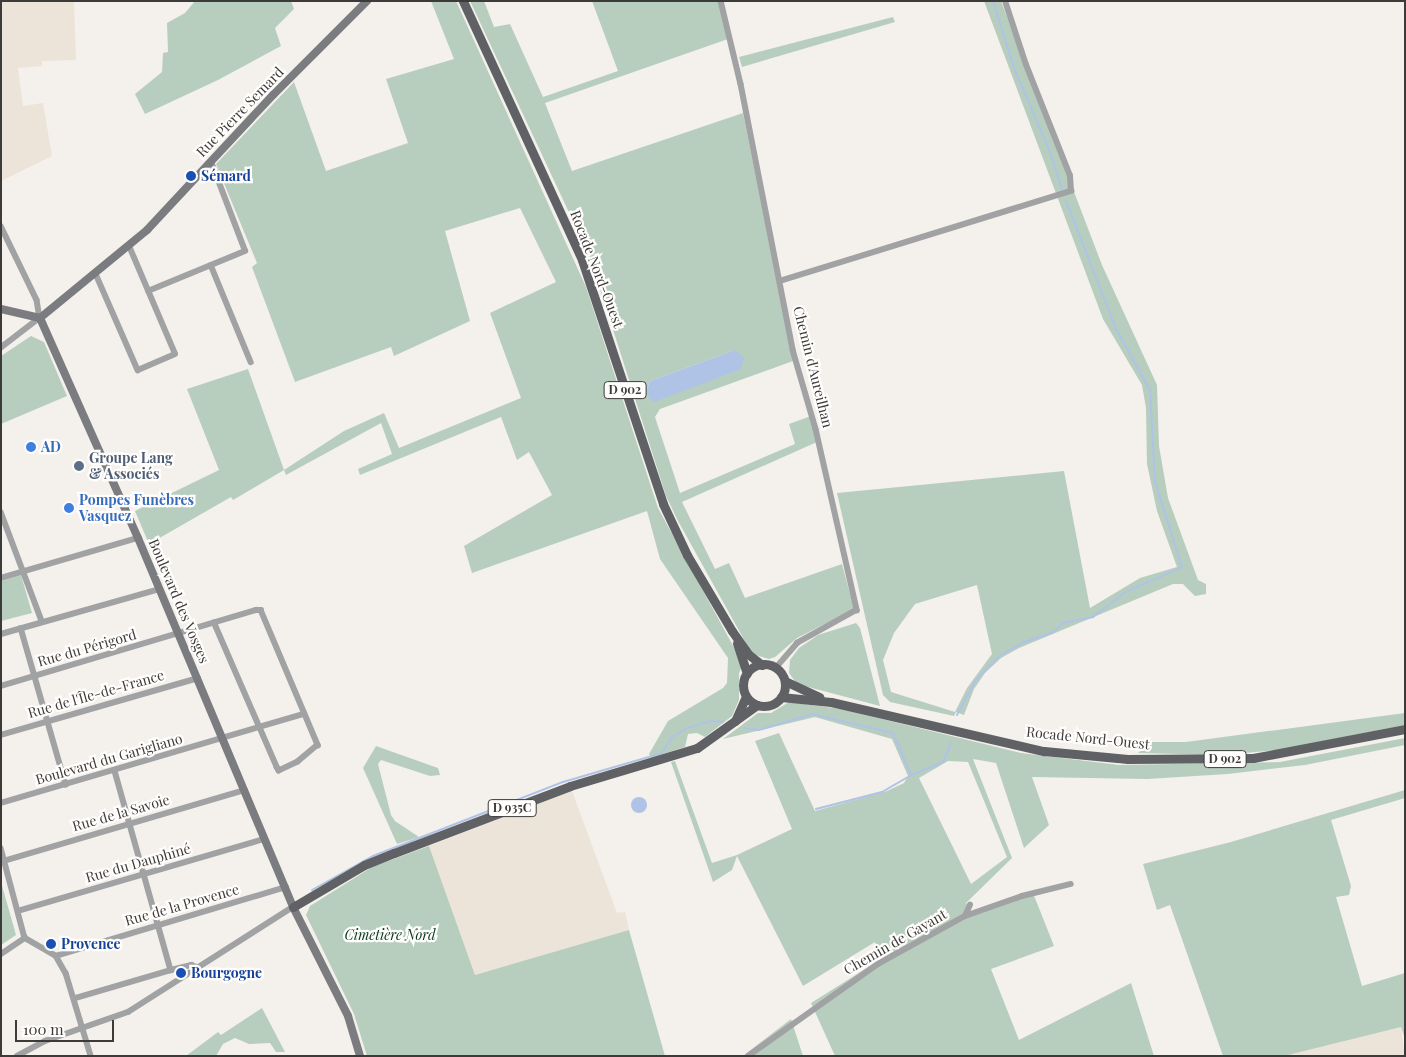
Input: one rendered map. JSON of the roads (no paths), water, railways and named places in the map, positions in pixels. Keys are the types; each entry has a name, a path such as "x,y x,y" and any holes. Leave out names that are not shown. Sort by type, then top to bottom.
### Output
{"main road":[{"name":"Rue Pierre Semard","path":"40,318 129,246 367,1"},
{"name":"Rocade Nord-Ouest","path":"463,1 582,260 663,504 687,555 732,631 748,654 762,665"},
{"path":"1,309 40,318"},
{"name":"Boulevard des Vosges","path":"40,318 160,589 293,907 348,1016 360,1056"},
{"name":"Rocade Nord-Ouest","path":"732,631 747,673"},
{"path":"762,665 776,668 784,681 781,697 771,705 757,705 746,696 743,684 747,673 762,665"},
{"name":"Rocade Nord-Ouest","path":"784,681 831,702"},
{"path":"734,722 746,696"},
{"name":"Rocade Nord-Ouest","path":"781,697 831,702 1044,751 1128,759 1253,758 1405,728"},
{"name":"D 935C","path":"293,907 364,865 570,786 697,748 757,705"}],"street":[{"name":"Chemin d'Aureilhan","path":"721,1 793,350 816,428 857,610 798,643 776,668"},
{"path":"780,281 1071,191 1070,176 1026,65 1005,1"},
{"path":"148,291 245,251 211,162"},
{"name":"Boulevard des Vosges","path":"1,226 37,300 40,318"},
{"path":"96,274 138,370 175,354 129,246"},
{"path":"211,265 251,362"},
{"path":"1,348 40,318"},
{"path":"1,512 4,528 24,571 42,622"},
{"path":"1,578 138,538"},
{"path":"1,634 160,589"},
{"name":"Rue du Périgord","path":"1,686 261,610 304,714"},
{"path":"214,623 279,771 298,762 304,754 318,747 304,714"},
{"path":"21,628 66,785"},
{"name":"Rue de l'Île-de-France","path":"1,735 198,678"},
{"name":"Boulevard du Garigliano","path":"1,803 304,714"},
{"path":"114,771 171,970"},
{"name":"Rue de la Savoie","path":"4,860 245,790"},
{"name":"Rue du Dauphiné","path":"18,911 265,839"},
{"path":"1,848 24,938 56,956 76,998 91,1056"},
{"name":"Chemin de Gayant","path":"748,1056 878,964 964,916 1022,896 1071,884"},
{"name":"Rue de la Provence","path":"56,956 286,887"},
{"path":"964,916 970,905"},
{"path":"17,1056 45,1041 128,1012 200,968 293,907"},
{"path":"1,954 24,938"},
{"path":"76,998 191,965 200,968"}],"water":[{"path":"735,350 744,358 741,369 654,402 649,398 647,389 650,381"},
{"path":"639,797 647,805 639,813 631,805"}],"waterway":[{"path":"993,1 1014,68 1050,152 1062,189"},
{"path":"957,715 976,680 999,656 1024,642 1052,633 1063,623 1093,617 1126,592 1182,567 1155,482 1150,390 1116,329 1066,201"},
{"path":"744,728 759,730 812,714 893,733 911,775 943,762 951,743"},
{"path":"312,890 373,856 563,782 662,753 672,737 687,728 711,721 723,722"},
{"path":"816,809 882,792 911,775"}],"place":[{"name":"Sémard","path":"191,176"},
{"name":"AD","path":"31,447"},
{"name":"Groupe Lang & Associés","path":"79,466"},
{"name":"Pompes Funèbres Vasquez","path":"69,508"},
{"name":"Provence","path":"51,944"},
{"name":"Bourgogne","path":"181,973"}],"park label":[{"name":"Cimetière Nord","path":"390,935"}]}
